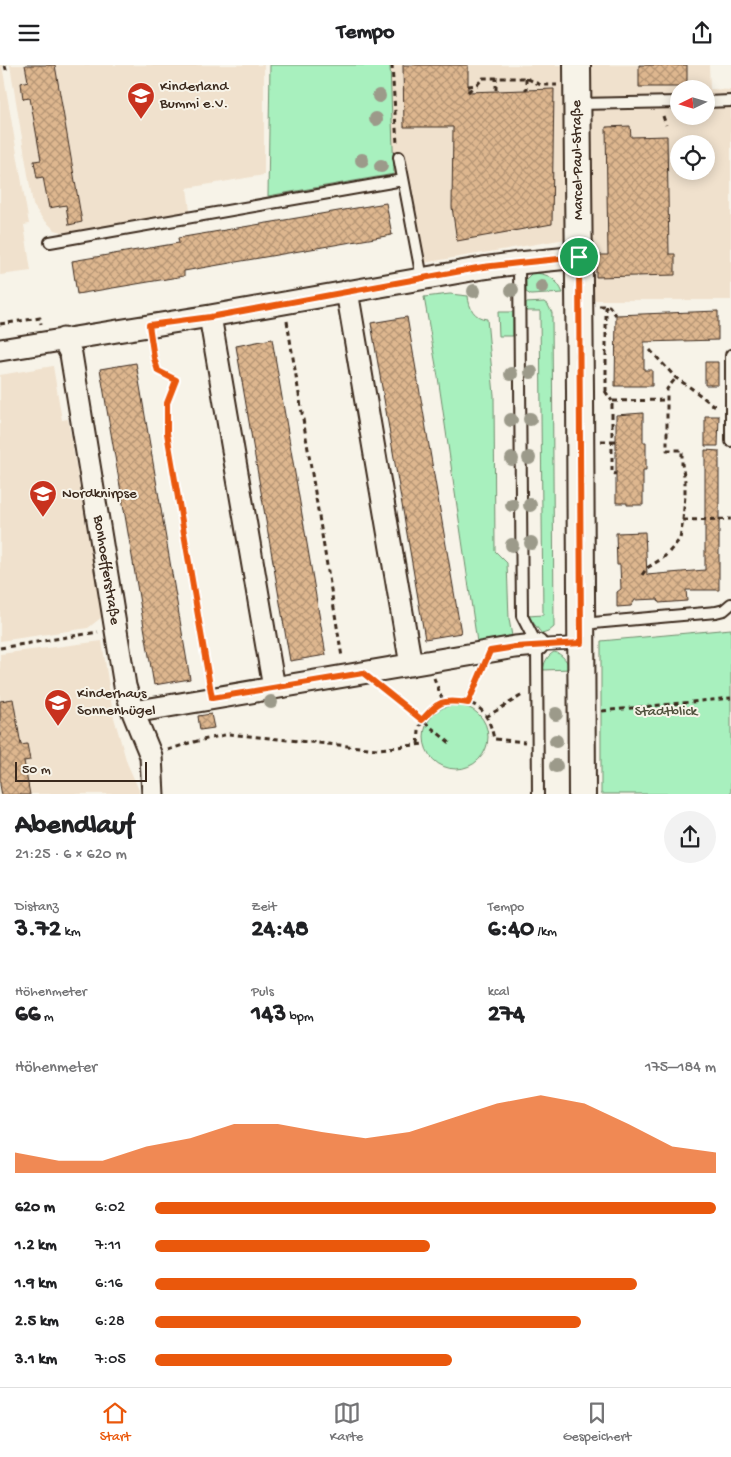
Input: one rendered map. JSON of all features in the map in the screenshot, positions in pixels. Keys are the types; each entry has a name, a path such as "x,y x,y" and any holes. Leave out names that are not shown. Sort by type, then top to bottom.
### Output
{"street":[{"name":"Marcel-Paul-Straße","path":"572,85 579,257 582,794"},
{"path":"0,350 149,325 210,317 422,278 519,263 579,257"},
{"path":"347,291 411,665"},
{"path":"210,317 274,688"},
{"name":"Bonhoefferstraße","path":"63,339 71,354 125,686 133,712 151,756 153,794"},
{"path":"133,712 490,651 537,645"}],"lane":[{"path":"572,85 670,101"},
{"path":"715,102 731,101"},
{"path":"399,157 422,278"},
{"path":"50,242 403,180"},
{"path":"519,263 522,617 537,645 538,794"},
{"path":"731,355 731,441"},
{"path":"537,645 581,633 716,612 724,610 731,604"}],"path":[{"path":"5,65 7,73"},
{"path":"392,65 396,139"},
{"path":"496,77 496,90"},
{"path":"468,86 477,85 483,78 496,77 526,78 541,85 572,85"},
{"path":"526,78 526,90"},
{"path":"468,91 474,85"},
{"path":"284,303 354,674 422,720 450,743"},
{"path":"606,306 606,391"},
{"path":"149,325 158,371 176,380 167,403 167,433 212,698"},
{"path":"650,350 676,379 691,387 713,405 730,405"},
{"path":"642,575 646,568 662,558 675,546 680,539 684,520 685,481 682,450 667,450 667,389 676,379"},
{"path":"616,474 612,473 614,441 612,401 666,400"},
{"path":"684,520 731,519"},
{"path":"0,648 115,629"},
{"path":"468,703 490,651"},
{"path":"486,717 537,685"},
{"path":"582,712 731,698"},
{"path":"418,744 422,720 434,706 443,701 468,703 480,709 492,728 494,739 537,744"},
{"path":"151,756 189,743 229,734 378,749 425,744"}],"shaded area":[{"path":"0,65 2,65 29,224 24,225 31,271 0,275"},
{"name":"Kinderland Bummi e.V.","path":"10,65 264,65 264,175 187,188 190,211 69,234 55,230 42,218 33,205"},
{"path":"390,65 709,65 710,80 670,80 670,125 715,125 715,89 731,90 731,300 573,300 572,238 417,264 399,172 394,174"},
{"name":"Nordknirpse","path":"53,366 62,420 68,419 102,617 88,628 0,641 0,375"},
{"name":"Kinderhaus Sonnenhügel","path":"102,641 113,714 127,763 139,794 0,794 0,654"}],"green space":[{"path":"270,65 390,65 394,174 268,196"},
{"path":"532,273 543,274 551,278 558,284 563,293 531,295 526,292 526,279"},
{"path":"450,294 468,296 473,312 479,317 487,319 494,395 495,551 507,563 509,619 512,636 477,642 438,377 424,297"},
{"path":"544,302 552,313 554,627 542,634 528,616 543,615 540,311 526,311 526,303"},
{"path":"498,312 513,312 513,336 499,336"},
{"name":"Stadtblick","path":"731,629 731,794 601,794 601,641"},
{"path":"554,652 562,656 571,669 543,670 546,660"},
{"path":"456,705 474,711 482,719 488,737 482,755 474,763 456,769 438,763 430,755 424,737 430,719 438,711"}],"building":[{"path":"25,65 55,65 82,222 69,225 66,205 49,208 43,177 37,178 34,161 41,160 30,98 23,99 21,83 28,81"},
{"path":"403,65 468,65 468,92 554,89 552,224 457,241 452,207 453,127 404,127"},
{"path":"639,65 687,65 687,80 670,80 670,87 639,87"},
{"path":"630,126 631,137 667,136 669,254 675,254 675,275 596,277 596,255 608,255 606,127"},
{"path":"386,203 392,235 184,271 184,276 77,294 72,261 179,243 178,238"},
{"path":"718,311 718,340 644,342 644,370 652,370 652,386 615,386 616,315"},
{"path":"407,317 461,633 425,639 371,323"},
{"path":"272,339 326,655 290,661 236,346"},
{"path":"705,362 718,362 718,385 705,385"},
{"path":"136,363 190,679 154,685 100,369"},
{"path":"643,413 643,442 646,442 646,470 643,470 643,505 616,503 616,415"},
{"path":"705,416 719,416 718,446 705,446"},
{"path":"705,450 719,451 719,590 686,590 687,601 659,603 658,599 635,600 631,606 617,607 617,592 621,589 620,565 617,565 616,533 645,532 647,575 705,570"},
{"path":"13,699 21,745 27,744 30,760 24,761 30,794 2,794 0,785 0,701"},
{"path":"211,714 214,728 200,730 198,716"}],"place":[{"name":"Kinderland Bummi e.V.","path":"141,120"},
{"name":"Nordknirpse","path":"43,518"},
{"name":"Kinderhaus Sonnenhügel","path":"58,727"}],"route":[{"path":"579,257 581,643 515,647 490,651 468,703 443,701 434,706 422,720 363,673 212,698 167,433 167,403 176,380 158,371 149,325 210,317 483,267 579,257"}]}
